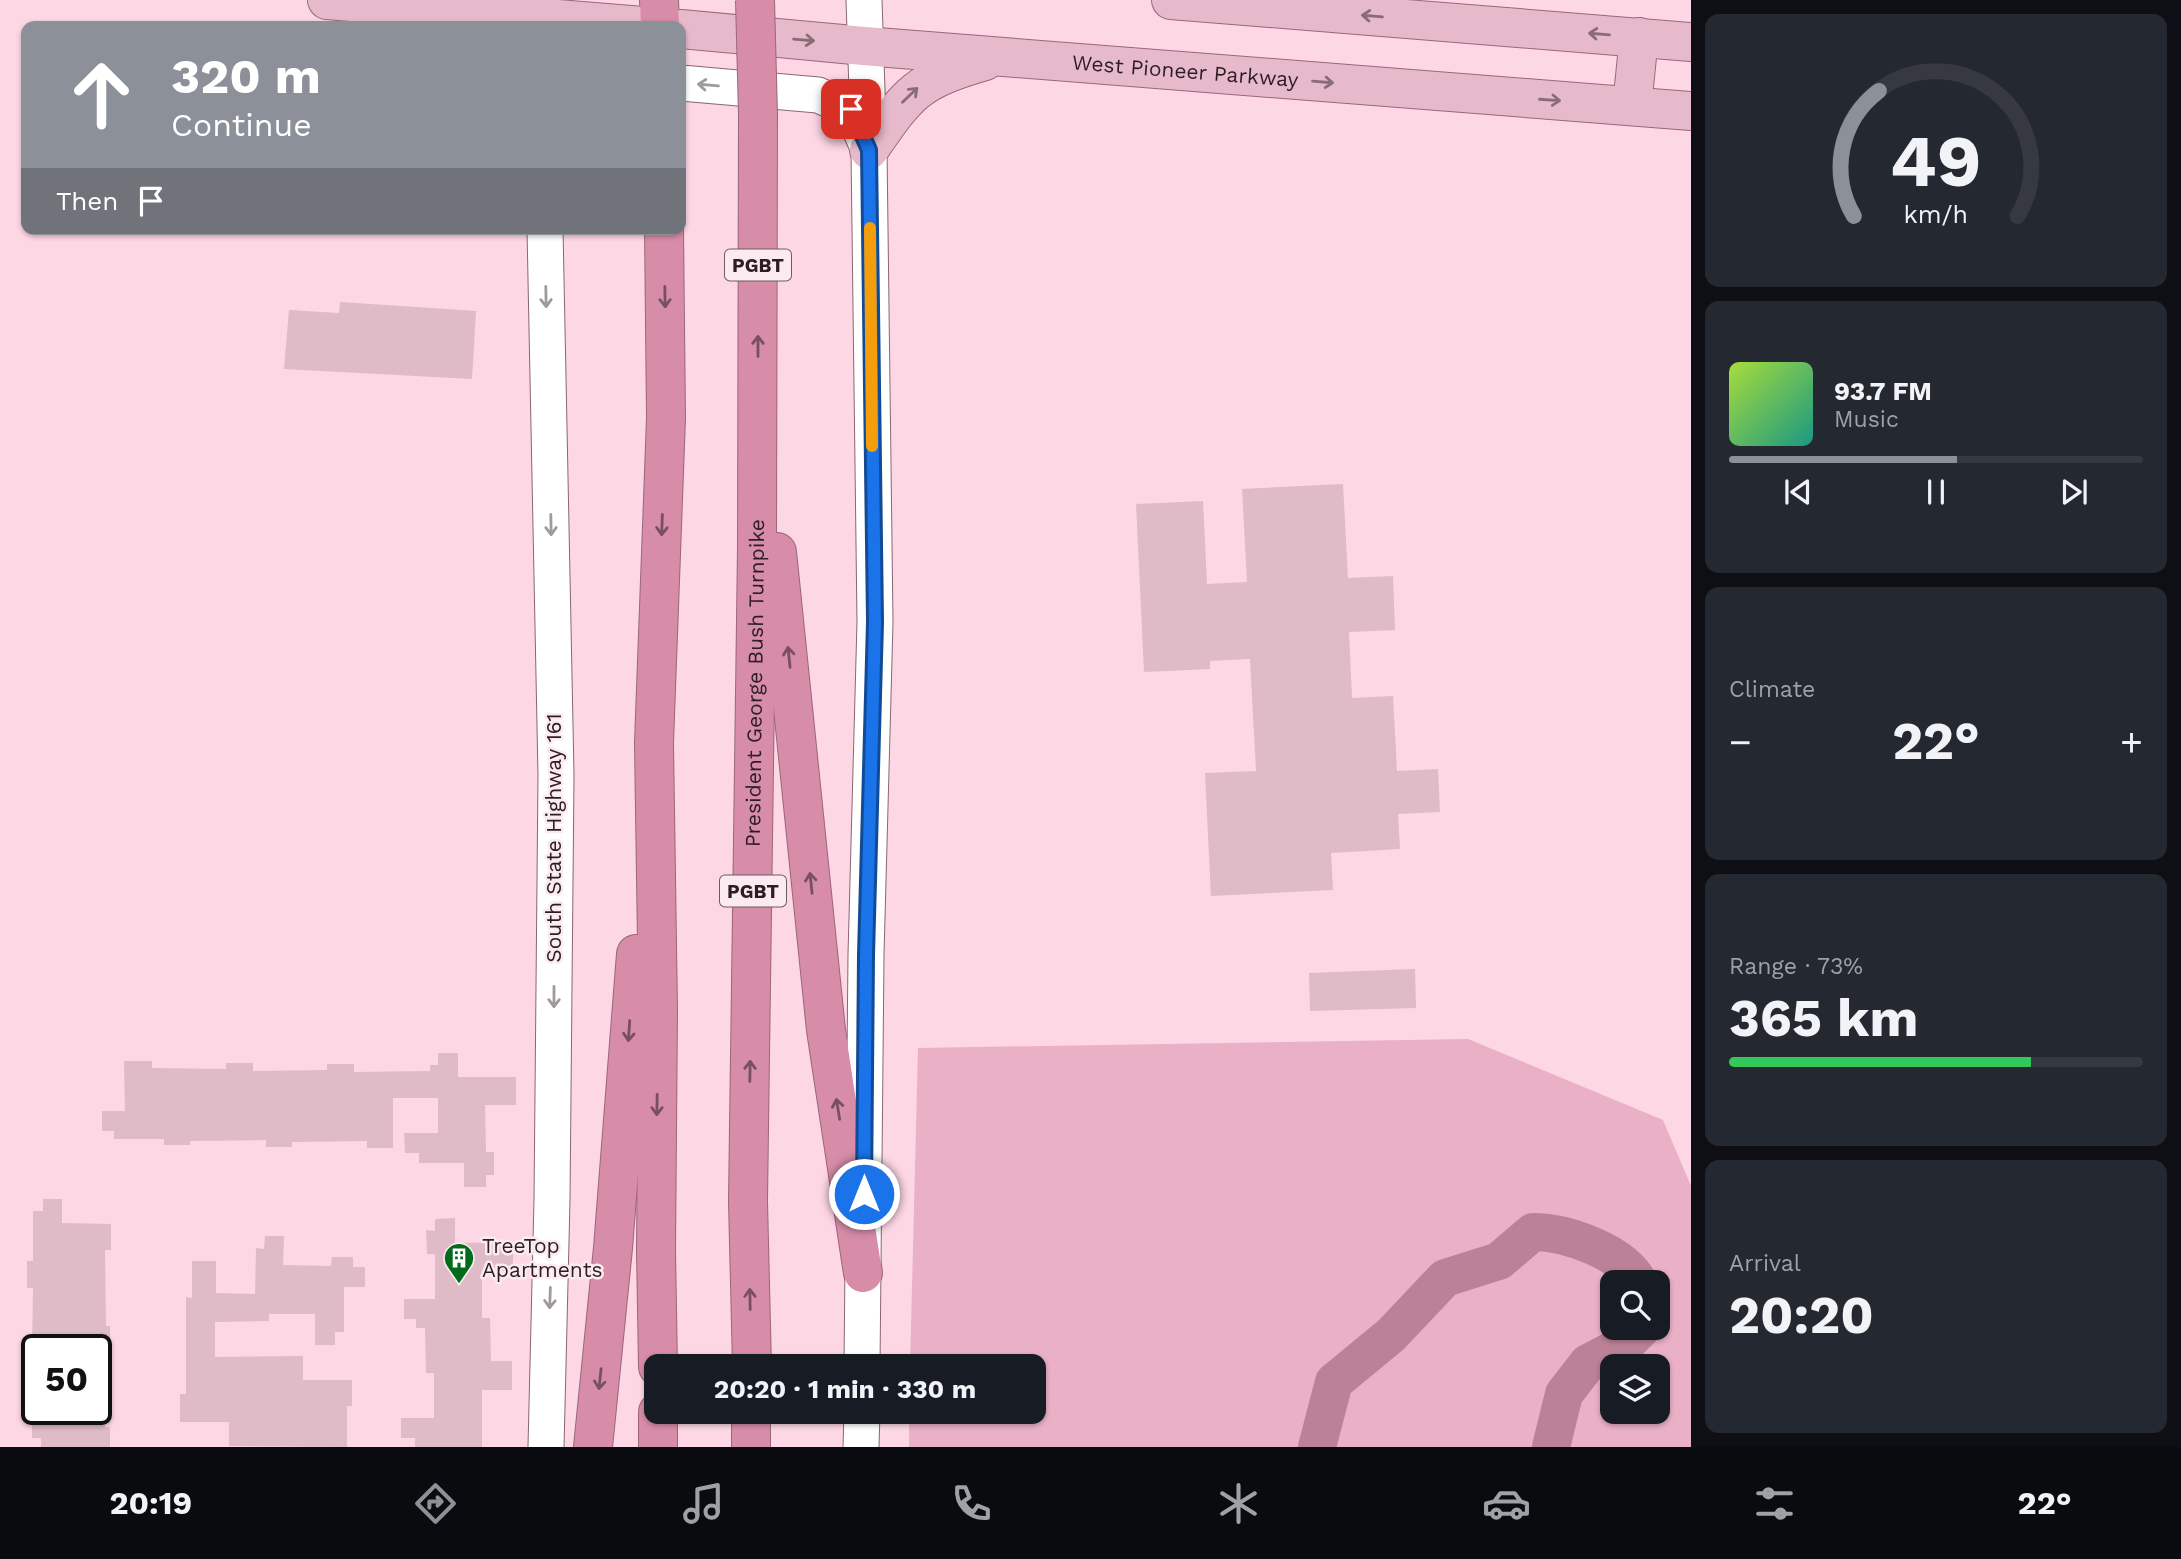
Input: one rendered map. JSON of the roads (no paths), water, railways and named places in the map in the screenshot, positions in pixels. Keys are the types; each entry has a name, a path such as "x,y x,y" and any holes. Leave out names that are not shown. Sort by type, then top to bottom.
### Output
{"highway":[{"path":"660,0 660,21"},
{"name":"President George Bush Turnpike","path":"752,1354 748,1201 758,415 758,115 755,0"},
{"path":"593,1447 613,1248 654,743 666,418 664,235"},
{"path":"758,415 781,582 826,1030 863,1273"},
{"path":"654,743 658,1010 658,1354"},
{"path":"751,1424 751,1447"}],"main road":[{"path":"862,1354 866,955 875,622 869,150 864,0"},
{"path":"1171,0 1691,42"},
{"path":"337,1 596,21"},
{"path":"337,1 409,21"},
{"name":"West Pioneer Parkway","path":"686,29 1691,111"},
{"path":"1632,106 1639,37"},
{"path":"869,150 899,105 919,86 946,72 1002,56"},
{"path":"686,83 818,95 851,109 869,150"},
{"name":"South State Highway 161","path":"545,235 556,775 552,1200 546,1447"},
{"path":"861,1447 862,1424"}],"waterway":[{"path":"1317,1447 1334,1382 1391,1335 1445,1278 1499,1261 1533,1232 1561,1236 1593,1246 1608,1253 1629,1270"},
{"path":"1551,1447 1564,1394 1588,1363 1630,1340"}],"place":[{"name":"TreeTop Apartments","path":"459,1285"}]}
